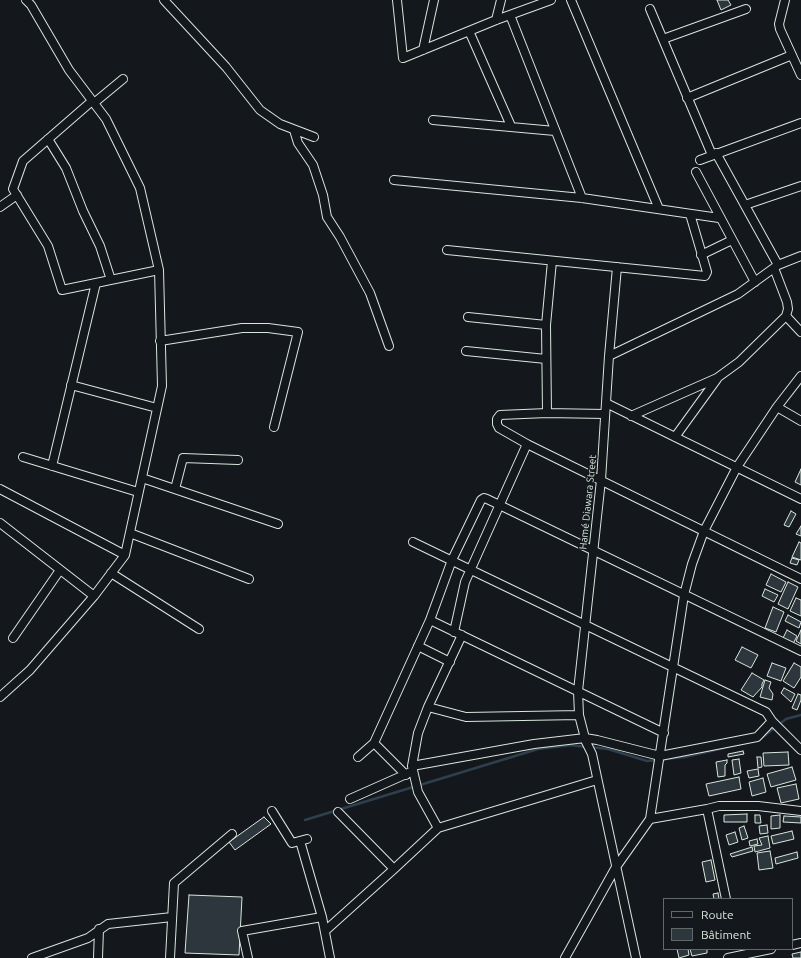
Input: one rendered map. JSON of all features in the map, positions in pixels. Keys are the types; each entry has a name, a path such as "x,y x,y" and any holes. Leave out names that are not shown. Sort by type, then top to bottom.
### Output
{"street":[{"path":"2,693 30,670 94,596 125,555 162,386 159,270 140,188 106,119 69,70 31,4 26,0"},
{"path":"164,0 226,67 260,110 280,124 314,137"},
{"path":"397,0 403,58 496,20 551,0"},
{"path":"423,50 434,0"},
{"path":"496,20 501,0"},
{"path":"571,0 659,209"},
{"path":"785,0 779,24 801,75"},
{"path":"631,416 717,378 739,362 786,316 788,309 776,266 745,205 714,154 687,98 650,9"},
{"path":"662,39 746,9"},
{"path":"510,15 582,198"},
{"path":"469,31 511,126"},
{"path":"687,98 792,55"},
{"path":"123,79 48,139 24,161 13,189 48,246 62,290 159,270"},
{"path":"433,120 555,131"},
{"path":"700,160 801,123"},
{"path":"294,130 298,143 313,165 323,195 327,217 340,237 370,293 389,346"},
{"path":"48,139 66,168 83,211 100,246 111,280"},
{"path":"696,172 719,218 755,282"},
{"path":"394,180 582,198 719,218"},
{"path":"745,205 801,186"},
{"path":"0,207 17,195"},
{"path":"447,250 705,276 708,272 690,214"},
{"path":"702,255 732,240"},
{"path":"609,356 738,294 776,266 801,256"},
{"path":"547,413 546,325 552,260"},
{"name":"Hamé Diawara Street","path":"616,267 601,480 578,691 579,715 586,740 592,754 636,958"},
{"path":"52,466 96,283"},
{"path":"786,316 801,332"},
{"path":"468,317 546,325"},
{"path":"160,341 242,328 268,328 298,332 274,427"},
{"path":"466,351 546,359"},
{"path":"565,958 616,867 650,819 684,595 692,564 704,531 737,467 777,407 801,376"},
{"path":"675,437 717,378"},
{"path":"71,385 157,408"},
{"path":"606,403 801,499"},
{"path":"777,407 801,420"},
{"path":"605,414 547,413 500,415 497,419 497,424 499,428 527,444 801,579"},
{"path":"411,770 418,733 428,707 450,662 458,633 465,582 527,444"},
{"path":"23,457 138,492"},
{"path":"175,489 183,458 238,460"},
{"path":"142,478 278,524"},
{"path":"0,489 125,555"},
{"path":"358,757 374,743 430,620 452,560 481,500 487,499 801,651"},
{"path":"0,523 94,596"},
{"path":"130,533 249,579"},
{"path":"413,542 766,712 801,750"},
{"path":"13,638 60,570"},
{"path":"111,573 199,629"},
{"path":"430,620 664,733"},
{"path":"418,646 450,662"},
{"path":"428,707 466,717 579,715"},
{"path":"350,799 411,770 534,744 597,740 660,760 757,737 776,724"},
{"path":"374,743 411,770 418,792 438,828"},
{"path":"324,931 438,828 597,780"},
{"path":"650,819 707,810 719,806 758,806 801,811"},
{"path":"707,810 726,898"},
{"path":"272,811 292,843 304,840 330,958"},
{"path":"338,812 394,869"},
{"path":"170,958 174,883 232,834"},
{"path":"32,958 88,938 108,924 172,917"},
{"path":"248,958 242,931 322,917"},
{"path":"98,958 99,929"},
{"path":"728,958 738,954 764,950"}],"building":[{"path":"717,0 728,0 731,5 721,10"},
{"path":"801,469 801,485 795,482"},
{"path":"791,511 796,514 789,527 784,525"},
{"path":"801,526 801,536 796,534"},
{"path":"799,542 801,543 801,560 792,557"},
{"path":"792,558 799,560 797,565 790,563"},
{"path":"771,574 786,582 781,592 766,585"},
{"path":"788,582 798,587 788,609 778,604"},
{"path":"765,589 778,595 774,602 762,596"},
{"path":"796,598 801,600 801,616 790,611"},
{"path":"773,607 784,612 776,632 765,628"},
{"path":"788,615 801,622 799,628 785,621"},
{"path":"787,630 797,636 793,644 783,638"},
{"path":"801,630 801,644 796,641"},
{"path":"742,647 758,655 751,668 735,660"},
{"path":"772,663 786,668 781,681 767,676"},
{"path":"794,663 801,667 801,677 794,688 783,681"},
{"path":"752,673 764,680 762,687 753,697 741,690"},
{"path":"765,680 771,682 769,688 773,694 772,700 760,697"},
{"path":"784,688 795,694 791,702 781,693"},
{"path":"798,694 801,695 801,700 797,710 792,708"},
{"path":"743,751 744,754 728,757 728,754"},
{"path":"788,752 789,765 764,766 763,753"},
{"path":"757,757 761,757 762,767 758,768"},
{"path":"739,759 741,773 734,775 732,760"},
{"path":"727,760 725,765 725,776 718,777 716,762"},
{"path":"792,767 796,780 771,787 767,774"},
{"path":"758,769 759,776 749,778 747,771"},
{"path":"739,777 741,789 709,796 706,784"},
{"path":"763,778 766,792 752,796 749,782"},
{"path":"796,784 799,799 781,803 777,788"},
{"path":"747,814 747,822 724,822 724,815"},
{"path":"755,815 760,815 761,823 755,823"},
{"path":"780,815 780,828 771,829 771,816"},
{"path":"784,816 801,817 801,823 783,822"},
{"path":"264,817 271,824 235,850 229,842"},
{"path":"767,825 768,833 760,834 759,826"},
{"path":"744,826 748,838 742,840 739,828"},
{"path":"792,831 794,839 773,844 771,836"},
{"path":"735,832 738,842 729,845 726,835"},
{"path":"768,836 770,848 755,852 754,846 762,845 759,838"},
{"path":"757,839 758,844 750,846 749,841"},
{"path":"752,847 753,851 732,857 730,854"},
{"path":"770,851 773,868 759,870 757,853"},
{"path":"797,852 798,858 776,864 775,858"},
{"path":"711,860 715,880 706,882 702,862"},
{"path":"718,893 719,898 714,898 713,894"},
{"path":"189,895 242,897 239,955 185,953"},
{"path":"677,950 688,950 689,955 679,958"},
{"path":"690,950 707,950 707,953 692,956"},
{"path":"801,952 801,958 793,958 792,954"}],"waterway":[{"path":"759,740 786,719 801,715"},
{"path":"591,747 608,749 647,761 685,757 750,742"},
{"path":"305,820 538,749 571,745 586,747"}]}
